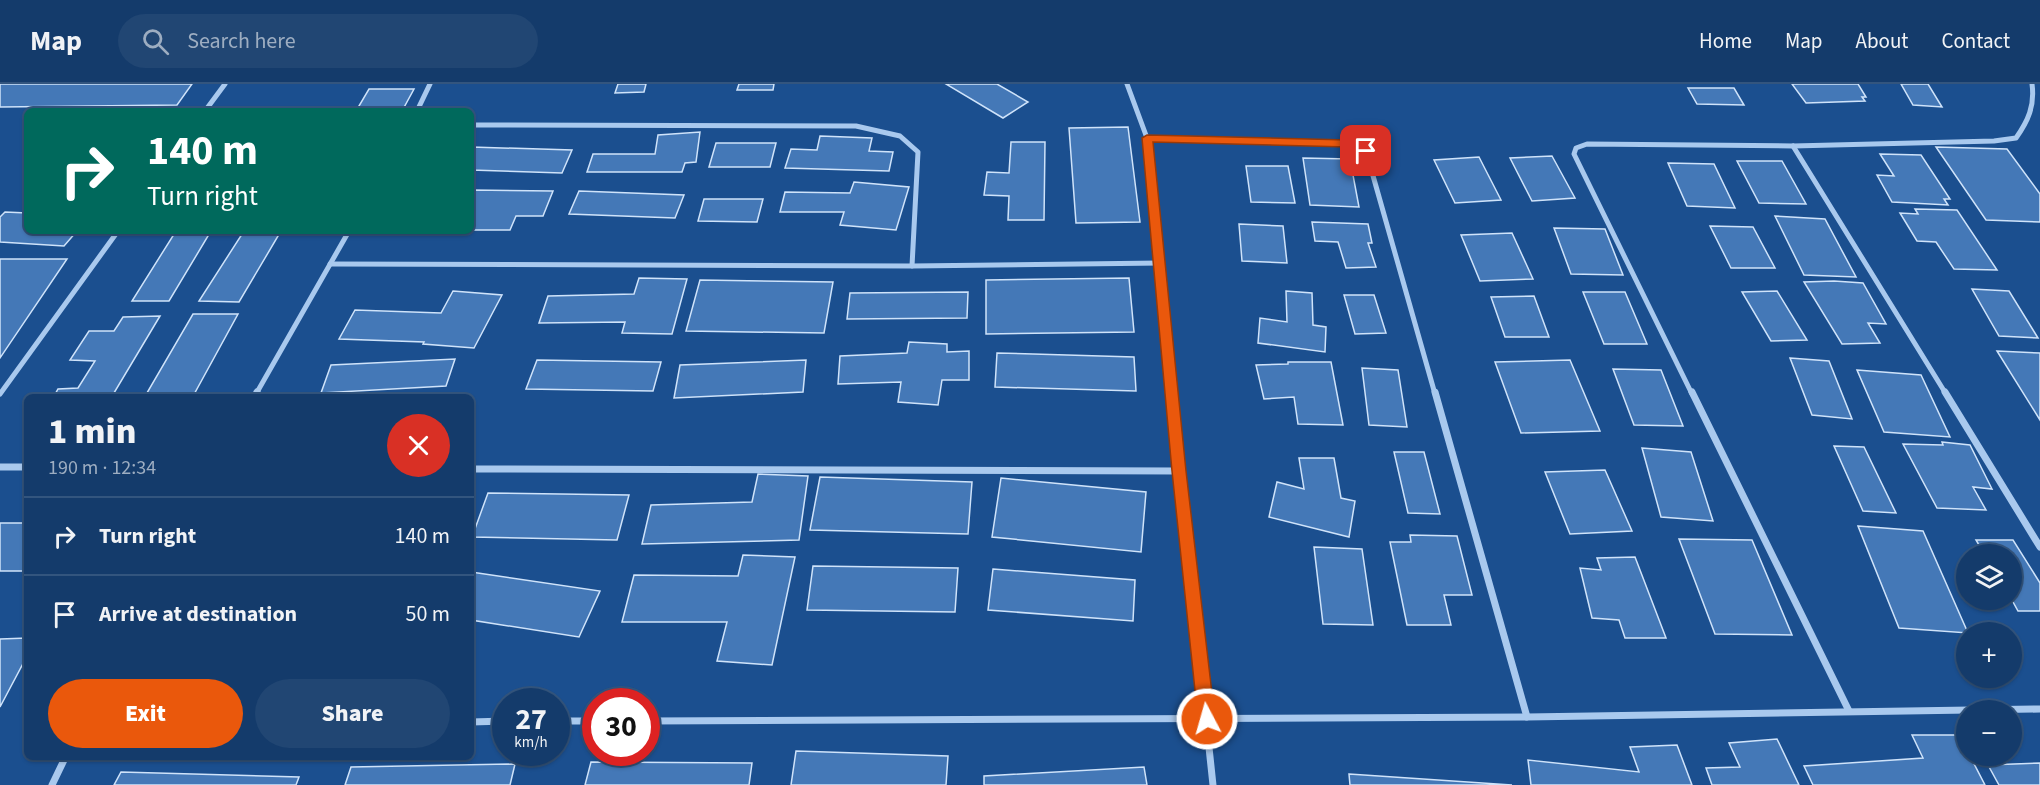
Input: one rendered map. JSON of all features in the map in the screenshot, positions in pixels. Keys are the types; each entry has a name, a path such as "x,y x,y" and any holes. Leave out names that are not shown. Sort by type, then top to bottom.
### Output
{"street":[{"path":"208,108 225,84"},
{"path":"418,108 430,84"},
{"path":"1127,84 1147,138 1161,263 1179,471 1213,785"},
{"path":"1849,711 1574,154 1576,148 1587,144 1793,146 1994,141 2016,138 2028,121 2035,101 2032,84"},
{"path":"474,125 856,126 900,136 918,152 912,266"},
{"path":"1147,138 1348,144 1359,145 1366,151 1527,717"},
{"path":"1793,146 2040,547"},
{"path":"0,394 116,234"},
{"path":"256,394 347,234"},
{"path":"330,264 912,266 1161,263"},
{"path":"0,467 24,467"},
{"path":"474,469 1179,471"},
{"path":"660,721 1527,717 2040,709"},
{"path":"474,722 492,721"},
{"path":"52,785 64,760"}],"building":[{"path":"0,84 192,84 177,105 0,107"},
{"path":"618,84 646,84 644,92 615,93"},
{"path":"739,84 774,84 773,90 737,90"},
{"path":"946,84 997,84 1028,102 1003,118"},
{"path":"1792,84 1858,84 1866,97 1862,97 1865,101 1806,103"},
{"path":"1901,84 1928,84 1942,107 1913,105"},
{"path":"1688,88 1734,88 1744,105 1697,104"},
{"path":"369,89 414,89 404,108 358,108"},
{"path":"1128,127 1140,222 1076,223 1069,128"},
{"path":"700,132 696,162 685,163 682,172 587,172 593,154 655,154 658,135"},
{"path":"820,136 872,138 869,151 893,152 889,171 785,168 791,149 817,150"},
{"path":"1011,142 1045,142 1044,220 1008,220 1009,196 984,195 987,172 1009,173"},
{"path":"716,143 776,143 770,167 709,167"},
{"path":"474,147 572,150 562,173 474,170"},
{"path":"1936,147 2007,149 2040,194 2040,222 1986,220"},
{"path":"1880,154 1921,155 1950,199 1944,199 1948,205 1892,202 1877,175 1894,176"},
{"path":"1552,156 1575,198 1532,201 1510,158"},
{"path":"1479,157 1501,200 1455,203 1434,160"},
{"path":"1303,158 1350,159 1359,207 1310,205"},
{"path":"1737,161 1782,161 1806,204 1759,203"},
{"path":"1668,163 1714,164 1735,208 1687,206"},
{"path":"1246,166 1288,166 1295,203 1251,202"},
{"path":"854,182 909,187 896,230 840,225 844,212 780,212 785,192 850,193"},
{"path":"474,190 553,191 543,216 516,216 510,230 474,230"},
{"path":"579,191 684,195 675,218 569,214"},
{"path":"704,199 763,199 757,222 698,221"},
{"path":"1915,209 1957,210 1997,270 1954,269 1936,242 1917,241 1900,213 1918,214"},
{"path":"5,212 24,213 24,234 74,234 64,246 0,242 0,217"},
{"path":"1775,216 1825,219 1856,277 1804,275"},
{"path":"1312,222 1368,224 1372,243 1368,243 1376,267 1346,268 1338,242 1315,241"},
{"path":"1239,224 1283,226 1287,263 1242,261"},
{"path":"1710,226 1753,227 1775,268 1731,268"},
{"path":"1554,228 1605,229 1623,275 1571,274"},
{"path":"1512,233 1533,279 1480,281 1461,235"},
{"path":"174,234 209,234 169,301 132,301"},
{"path":"242,234 279,234 239,302 199,301"},
{"path":"0,259 67,259 0,358"},
{"path":"639,278 687,279 672,334 622,333 625,322 539,323 548,296 634,294"},
{"path":"1129,278 1134,332 986,334 986,280"},
{"path":"700,280 833,282 824,333 686,331"},
{"path":"1804,282 1863,283 1886,324 1868,323 1880,343 1842,344"},
{"path":"1972,289 2009,291 2038,338 1999,336"},
{"path":"453,291 502,295 474,348 423,344 424,342 339,339 355,310 441,313"},
{"path":"1286,291 1312,293 1313,325 1326,327 1325,352 1258,343 1260,318 1287,322"},
{"path":"1777,291 1807,340 1771,341 1742,292"},
{"path":"968,292 967,318 847,319 850,293"},
{"path":"1583,292 1625,292 1647,344 1604,344"},
{"path":"1344,295 1374,295 1386,333 1355,334"},
{"path":"1534,296 1549,337 1505,337 1491,297"},
{"path":"193,314 238,314 194,394 146,394"},
{"path":"160,316 113,394 55,394 58,389 78,388 95,361 70,360 89,331 114,331 123,317"},
{"path":"909,342 947,344 947,352 969,351 969,380 942,380 938,405 898,402 901,382 838,384 840,356 907,353"},
{"path":"1997,351 2040,353 2040,420"},
{"path":"997,353 1134,357 1136,391 995,387"},
{"path":"1790,358 1829,361 1852,419 1812,415"},
{"path":"455,359 446,386 321,393 331,365"},
{"path":"537,360 661,362 653,391 526,389"},
{"path":"806,360 803,392 674,398 680,365"},
{"path":"1570,360 1600,431 1521,433 1495,362"},
{"path":"1288,362 1331,362 1343,425 1298,424 1294,397 1264,399 1256,365 1288,364"},
{"path":"1362,368 1398,370 1407,427 1369,425"},
{"path":"1613,369 1661,370 1683,426 1634,425"},
{"path":"1857,370 1921,375 1950,437 1884,432"},
{"path":"1942,442 1970,445 1992,489 1973,487 1986,510 1937,508 1903,444 1943,445"},
{"path":"1834,446 1864,447 1896,513 1863,511"},
{"path":"1642,448 1691,452 1713,521 1661,517"},
{"path":"1394,452 1424,452 1440,514 1408,513"},
{"path":"1299,458 1334,458 1341,498 1355,501 1349,537 1269,517 1277,482 1304,489"},
{"path":"1605,470 1632,531 1570,534 1545,472"},
{"path":"758,474 808,476 799,540 642,544 651,505 752,502"},
{"path":"820,477 972,482 968,534 810,530"},
{"path":"1001,478 1146,492 1141,552 992,537"},
{"path":"488,493 629,495 617,540 474,537"},
{"path":"0,523 24,523 24,571 0,571"},
{"path":"1858,526 1923,531 1963,622 1956,622 1956,632 1899,628"},
{"path":"1410,535 1457,536 1472,595 1444,595 1451,625 1407,625 1390,542 1411,542"},
{"path":"1679,539 1752,540 1792,635 1715,634"},
{"path":"1976,540 2013,540 2016,544 1978,544"},
{"path":"1314,547 1362,549 1373,625 1323,624"},
{"path":"2022,554 2040,583 2040,611 2018,611 2022,610"},
{"path":"743,555 795,557 772,665 717,661 727,622 622,622 634,575 738,576"},
{"path":"1635,557 1666,638 1625,638 1619,620 1592,618 1580,568 1601,570 1597,558"},
{"path":"813,566 958,568 955,612 807,610"},
{"path":"993,569 1135,580 1133,621 988,610"},
{"path":"474,572 600,591 579,637 474,620"},
{"path":"24,638 24,662 0,707 0,639"},
{"path":"1912,735 1956,735 1956,766 1975,766 1985,785 1813,785 1804,766 1923,758"},
{"path":"1777,739 1799,785 1712,785 1706,768 1740,767 1729,743"},
{"path":"1677,745 1692,785 1531,785 1528,760 1639,772 1630,747"},
{"path":"796,751 948,756 946,785 791,785"},
{"path":"660,762 752,763 749,785 585,785 590,766 660,766"},
{"path":"2040,763 2040,785 1999,785 1989,766 2022,766 2022,764"},
{"path":"515,766 510,785 345,785 351,767"},
{"path":"1144,767 1147,785 984,785 984,776"},
{"path":"121,772 299,777 296,785 114,785"},
{"path":"1349,774 1512,785 1350,785"}],"route":[{"path":"1207,719 1179,471 1161,263 1147,138 1348,144 1359,145 1366,151"}]}
